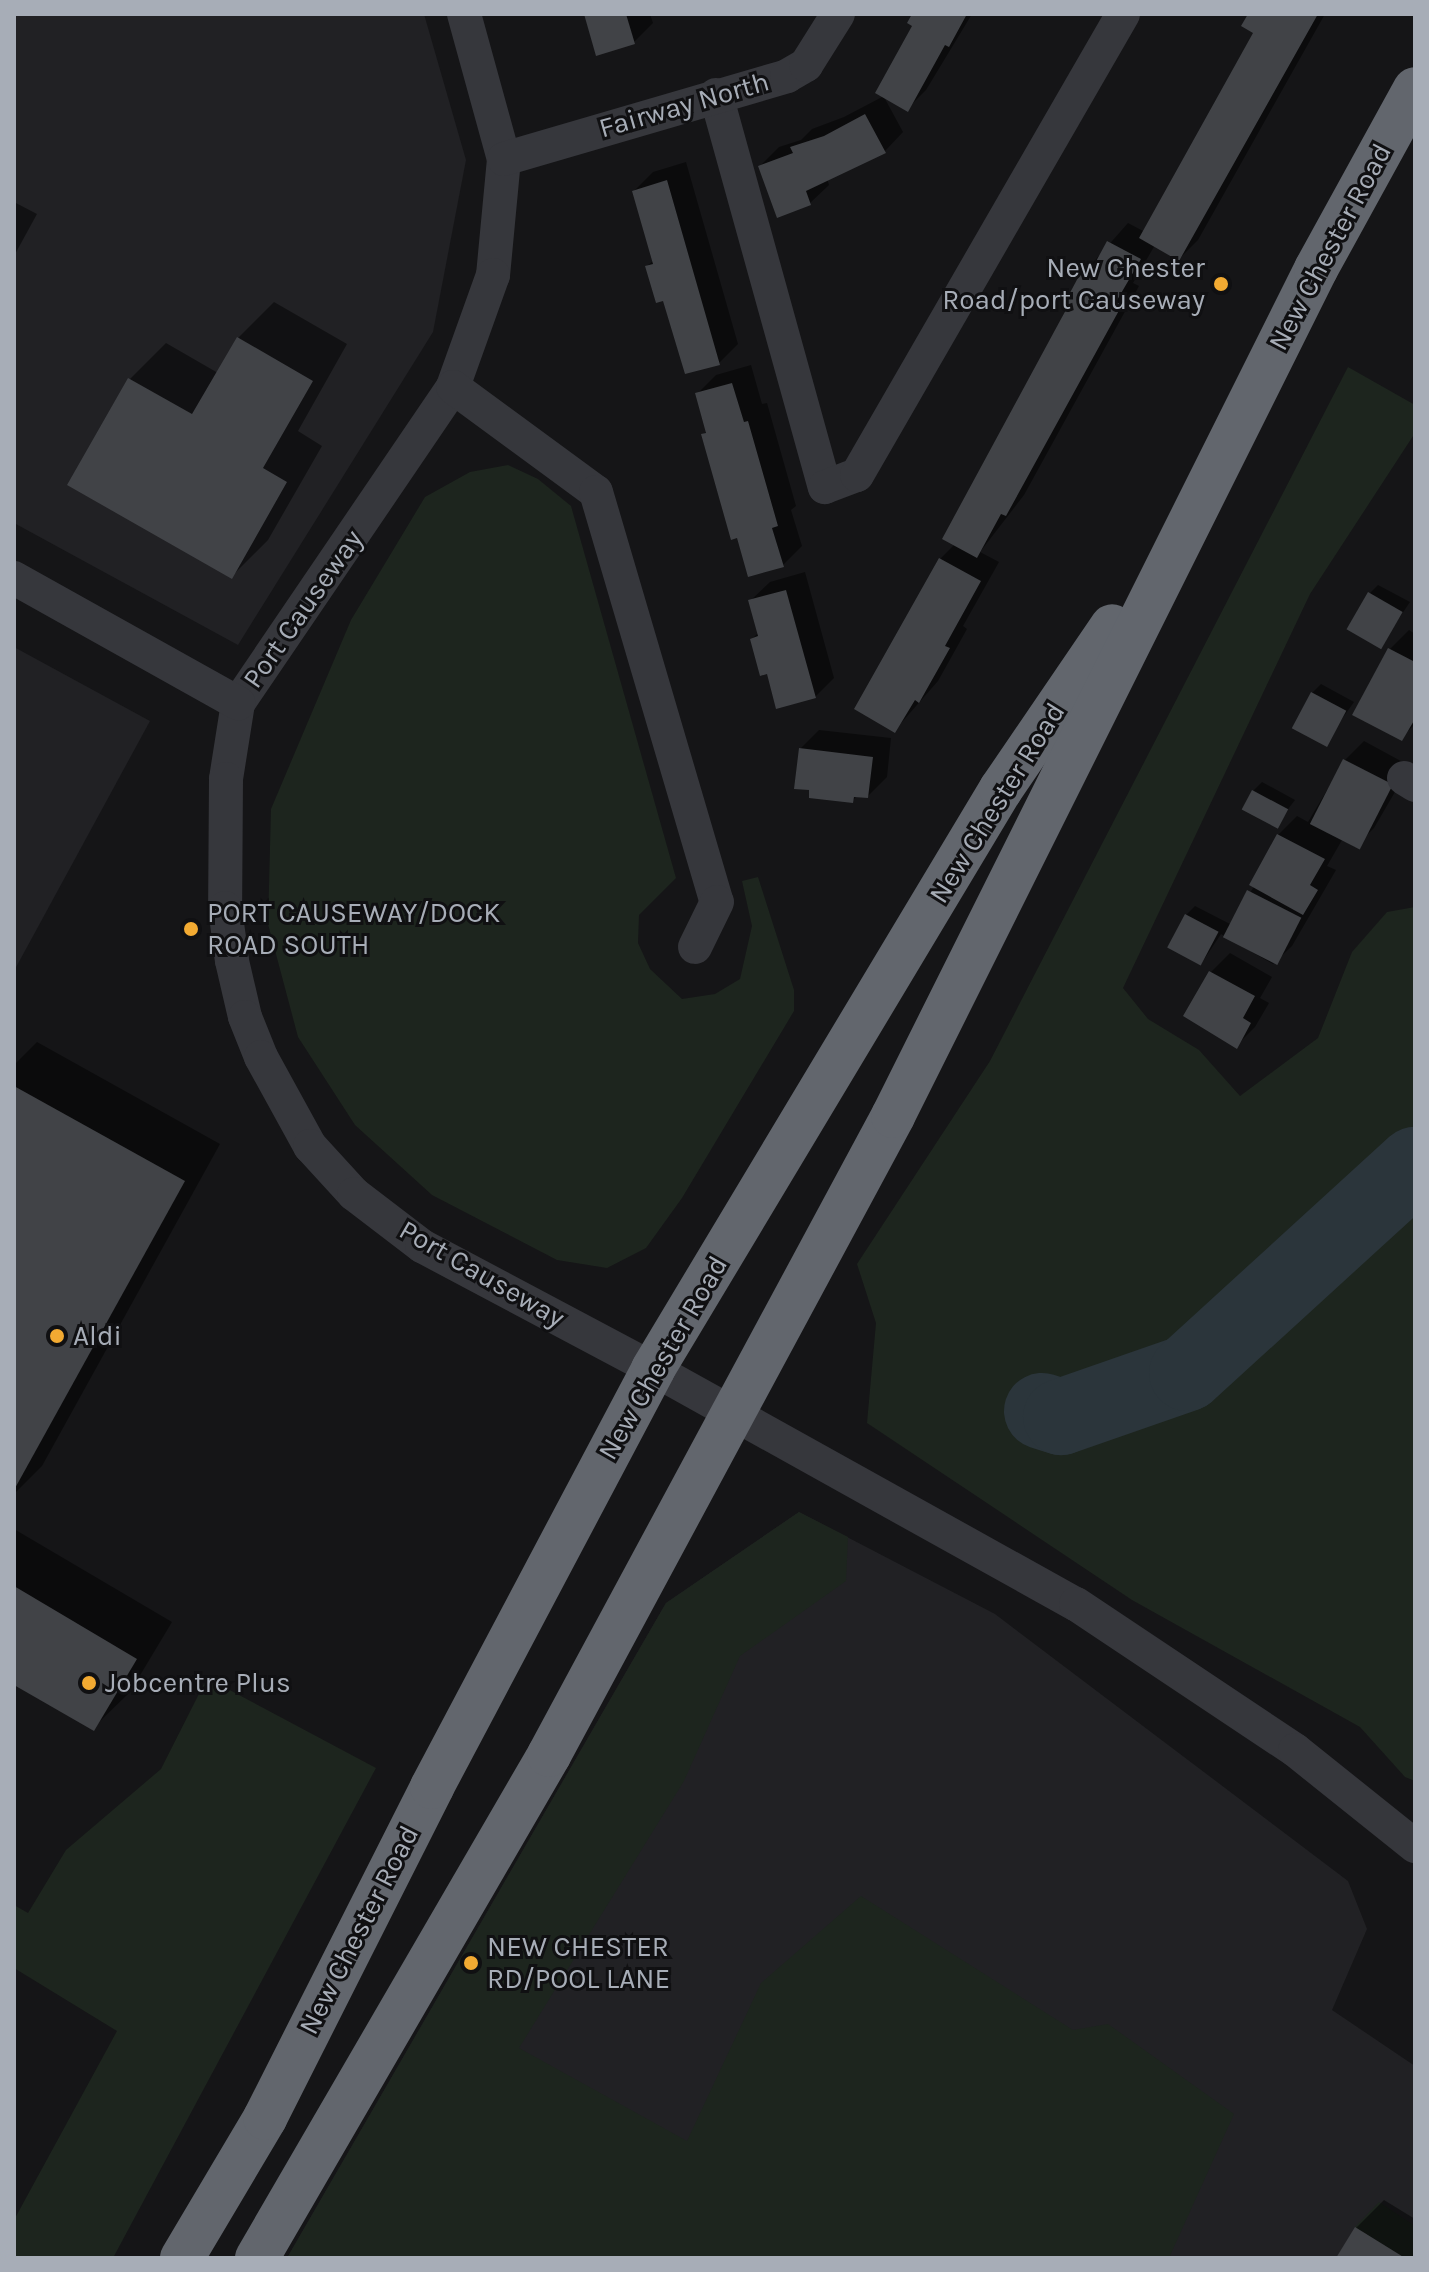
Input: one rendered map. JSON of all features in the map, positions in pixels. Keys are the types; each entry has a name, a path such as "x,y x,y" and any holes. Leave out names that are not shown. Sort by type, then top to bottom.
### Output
{"highway":[{"name":"New Chester Road","path":"257,2258 549,1755 893,1116 1202,492 1316,269 1415,89"},
{"name":"New Chester Road","path":"182,2258 265,2118 432,1787 653,1369 1001,789 1202,492"}],"street":[{"name":"Port Causeway","path":"464,14 504,159 493,275 453,387 238,703 226,779 225,908 232,961 245,1017 261,1057 310,1146 354,1194 422,1246 653,1369 1076,1604 1295,1750 1415,1846"},
{"name":"Fairway North","path":"504,159 787,76 806,65 838,14"},
{"path":"716,95 825,487 857,475 1123,14"},
{"path":"453,387 596,492 717,902 695,947"},
{"path":"14,578 238,703"}],"shaded area":[{"path":"14,14 424,14 466,160 433,332 238,645 14,523"},
{"path":"1348,367 1415,405 1415,433 1310,594 1123,988 1148,1019 1199,1050 1240,1096 1318,1038 1352,952 1387,912 1415,907 1415,1781 1405,1777 1360,1727 1132,1600 867,1423 876,1323 857,1264 990,1061"},
{"path":"508,465 538,479 571,506 676,878 639,915 638,943 650,969 682,999 715,994 740,979 752,926 742,881 758,877 794,990 794,1011 682,1198 646,1248 607,1268 557,1260 432,1195 355,1125 298,1037 268,924 271,809 351,620 425,497 470,472"},
{"path":"14,647 150,721 14,971"},
{"path":"799,1512 995,1614 1348,1881 1367,1929 1332,2010 1415,2066 1415,2258 287,2258 666,1603"},
{"path":"799,1512 848,1537 846,1581 740,1656 684,1781 519,2048 687,2141 761,1983 861,1896 1073,2030 1108,2024 1234,2114 1169,2258 287,2258 666,1603"},
{"path":"207,1678 376,1768 113,2258 14,2258 14,2220 117,2031 14,1968 14,1905 28,1913 66,1850 161,1769"},
{"path":"1379,2202 1415,2226 1415,2258 1405,2258 1355,2227"}],"building":[{"path":"584,14 626,14 635,44 596,56"},
{"path":"912,14 967,14 949,47 945,45 908,112 875,93 912,26 907,23"},
{"path":"1248,14 1318,14 1179,261 1139,238 1253,33 1241,26"},
{"path":"865,114 886,153 806,191 811,205 777,218 758,166 793,153 790,147 824,136"},
{"path":"667,180 720,365 685,374 663,301 656,303 645,266 653,264 632,191"},
{"path":"1107,241 1141,259 1116,302 1122,305 1006,516 1001,514 977,558 942,539 1068,306 1064,304 1080,274 1087,278"},
{"path":"237,337 313,381 263,468 287,482 232,579 67,485 128,378 192,414"},
{"path":"732,383 744,422 748,421 778,526 772,528 784,567 748,577 737,538 731,540 701,434 706,433 695,393"},
{"path":"939,558 981,581 945,646 950,648 919,703 915,700 895,733 854,709"},
{"path":"786,590 816,698 776,709 767,674 760,676 750,639 758,636 748,600"},
{"path":"1368,592 1403,612 1381,649 1346,629"},
{"path":"1388,648 1415,662 1415,719 1402,741 1352,715"},
{"path":"1311,692 1346,711 1327,747 1292,728"},
{"path":"799,748 873,757 868,798 854,797 853,803 809,798 809,790 794,789"},
{"path":"1343,759 1393,784 1360,849 1310,824"},
{"path":"1252,790 1288,809 1278,829 1242,809"},
{"path":"1277,834 1325,859 1310,885 1318,890 1303,915 1249,885"},
{"path":"1247,890 1301,918 1277,965 1223,937"},
{"path":"1185,914 1219,932 1201,965 1167,948"},
{"path":"1209,971 1255,996 1243,1018 1251,1023 1237,1049 1183,1016"},
{"name":"Aldi","path":"14,1086 185,1181 14,1490"},
{"path":"14,1586 137,1659 94,1731 14,1685"},
{"path":"1355,2227 1405,2258 1336,2258"}],"waterway":[{"path":"1042,1411 1061,1417 1187,1373 1415,1165"}],"place":[{"name":"New Chester Road/port Causeway","path":"1221,284"},
{"name":"PORT CAUSEWAY/DOCK ROAD SOUTH","path":"191,929"},
{"name":"Aldi","path":"57,1336"},
{"name":"Jobcentre Plus","path":"89,1683"},
{"name":"NEW CHESTER RD/POOL LANE","path":"471,1963"}]}
